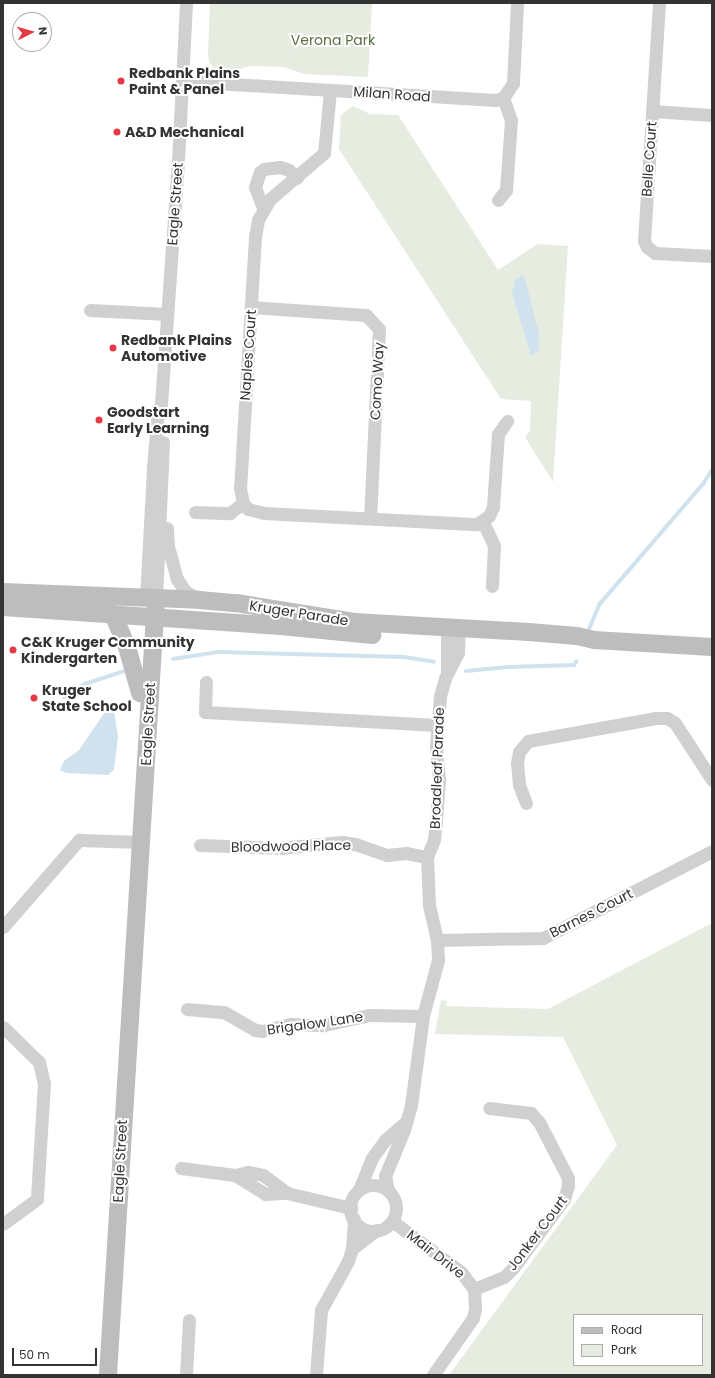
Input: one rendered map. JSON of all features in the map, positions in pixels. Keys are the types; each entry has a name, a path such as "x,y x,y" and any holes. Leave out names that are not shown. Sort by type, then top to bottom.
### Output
{"street":[{"name":"Eagle Street","path":"151,598 153,467 161,404 183,82 186,3"},
{"path":"498,200 506,190 511,120 503,98 513,83 517,3"},
{"name":"Belle Court","path":"658,3 644,233 647,247 663,254 712,256"},
{"name":"Milan Road","path":"183,82 485,100 503,98"},
{"path":"297,178 289,170 280,167 264,169 260,172 255,187 263,208 297,178 324,153 330,91"},
{"path":"652,111 712,115"},
{"name":"Naples Court","path":"243,503 240,488 255,237 263,208"},
{"name":"Como Way","path":"251,307 360,314 374,321 379,330 370,518"},
{"path":"90,310 167,314"},
{"name":"Eagle Street","path":"137,842 140,694 162,492 164,422 161,404"},
{"path":"195,512 230,513 243,503 256,512 467,525 483,522 489,516 493,507 498,434 507,421"},
{"path":"162,492 168,546 177,579 185,591 199,600"},
{"path":"483,522 494,546 492,586"},
{"name":"Kruger Parade","path":"3,592 199,600 244,604 355,622 453,634"},
{"name":"Kruger Parade","path":"3,607 149,617 453,634 577,636 594,640 712,647"},
{"path":"113,614 127,647 140,694"},
{"name":"Eagle Street","path":"108,1375 149,617"},
{"name":"Broadleaf Parade","path":"388,1191 385,1176 406,1122 415,1087 423,1016 438,960 437,940 429,905 427,857 436,821 439,780 437,725 440,696 447,673 458,654 453,634"},
{"path":"206,682 204,712 437,725"},
{"path":"526,803 519,785 517,763 519,752 528,741 656,718 667,718 675,723 712,780"},
{"path":"3,927 79,840 137,842"},
{"name":"Bloodwood Place","path":"200,845 280,848 342,842 355,844 387,855 406,853 427,857"},
{"name":"Barnes Court","path":"437,940 543,938 712,851"},
{"name":"Brigalow Lane","path":"187,1009 224,1012 255,1030 262,1031 291,1024 324,1025 369,1016 423,1016"},
{"path":"3,1027 39,1062 44,1083 37,1199 3,1224"},
{"name":"Jonker Court","path":"474,1288 504,1277 513,1268 564,1199 568,1186 568,1178 539,1122 531,1114 488,1108"},
{"path":"316,1375 321,1310 345,1269 352,1249 353,1198 359,1190 372,1158 385,1140 406,1122"},
{"path":"181,1168 234,1175 248,1172 263,1175 287,1193 352,1213 365,1229 376,1230 384,1228 392,1221 396,1206 388,1191 374,1185 359,1190"},
{"name":"Mair Drive","path":"392,1221 461,1272 474,1288 475,1308 472,1318 434,1375"},
{"path":"352,1249 376,1230"},
{"path":"186,1375 189,1320"}],"green space":[{"name":"Verona Park","path":"210,3 372,3 368,77 304,74 284,67 250,66 236,70 214,68 209,62 208,53"},
{"path":"353,106 370,114 398,115 498,270 538,244 568,246 553,482 525,437 530,431 531,401 501,399 339,149 341,115"},
{"path":"712,923 712,1375 449,1375 617,1145 563,1037 435,1034 441,1000 447,1001 446,1006 548,1009"}],"water":[{"path":"522,275 524,276 539,333 539,350 531,356 512,293 515,280"},
{"path":"107,709 114,711 118,737 114,770 108,775 66,773 60,770 64,761 79,750"}],"waterway":[{"path":"589,629 599,605 703,484 712,470"},
{"path":"173,659 218,652 404,657 434,662"},
{"path":"466,671 508,667 574,665 576,662"},
{"path":"64,697 85,684 123,672"}],"place":[{"name":"Redbank Plains Paint & Panel","path":"121,81"},
{"name":"A&D Mechanical","path":"117,132"},
{"name":"Redbank Plains Automotive","path":"113,348"},
{"name":"Goodstart Early Learning","path":"99,420"},
{"name":"C&K Kruger Community Kindergarten","path":"13,650"},
{"name":"Kruger State School","path":"34,698"}]}
